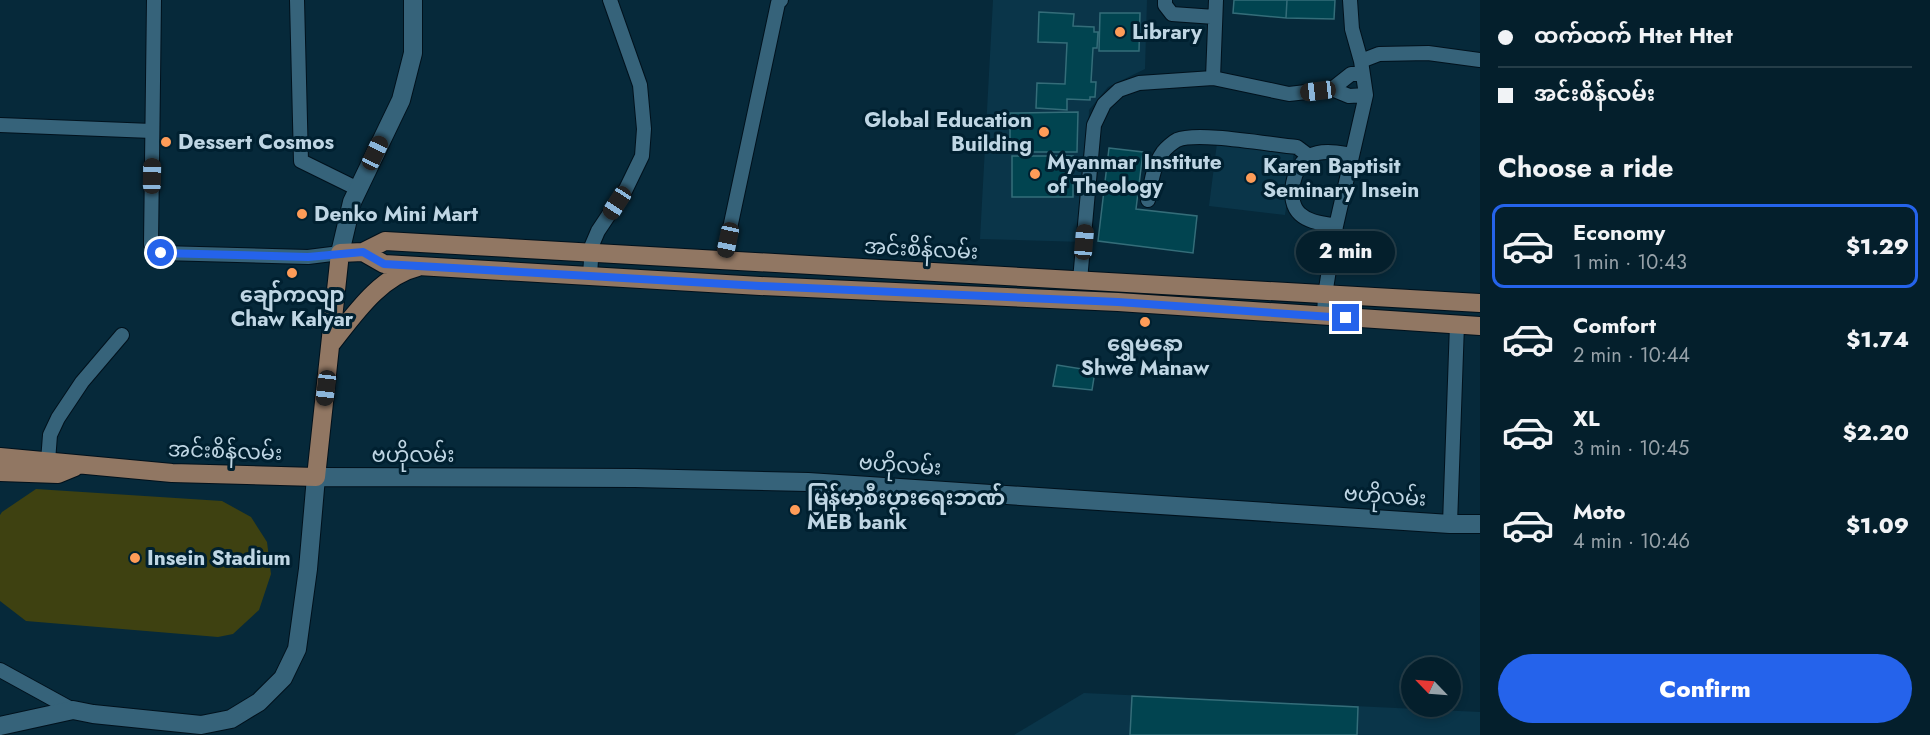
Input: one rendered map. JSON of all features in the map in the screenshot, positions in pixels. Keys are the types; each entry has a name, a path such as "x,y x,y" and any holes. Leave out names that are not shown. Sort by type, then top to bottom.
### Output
{"main road":[{"path":"0,726 73,711 201,725 231,719 259,702 283,678 297,649 308,569 340,253 352,202 401,100 413,53 413,0"},
{"name":"အင်းစိန်လမ်း","path":"340,253 363,252 385,241 1480,303"},
{"name":"အင်းစိန်လမ်း","path":"363,252 384,264 843,290 1118,302 1480,326"},
{"name":"အင်းစိန်လမ်း","path":"331,344 360,308 387,282 407,270 427,265"},
{"path":"843,290 844,268"},
{"path":"996,297 997,276"},
{"path":"1118,302 1120,282"},
{"name":"အင်းစိန်လမ်း","path":"0,457 172,473 316,477"},
{"path":"0,472 58,474 82,464"},
{"name":"ဗဟိုလမ်း","path":"316,477 623,478 808,482 1450,524 1480,524"}],"street":[{"path":"154,0 151,244 153,249 161,253 308,257 340,253"},
{"path":"297,0 301,161 358,189"},
{"path":"590,275 592,245 598,231 626,189 642,156 644,129 639,85 610,0"},
{"path":"723,261 778,3 781,0"},
{"path":"1165,0 1165,5 1172,14 1215,17"},
{"path":"1213,78 1216,0"},
{"path":"1324,316 1336,226 1366,95 1352,29 1350,0"},
{"path":"1332,89 1379,54 1428,54 1480,60"},
{"path":"1080,280 1094,125 1104,104 1119,90 1139,83 1213,78 1289,94 1332,89 1348,96 1366,95"},
{"path":"0,125 152,131"},
{"path":"1148,200 1154,170 1164,151 1176,140 1206,137 1297,147 1309,156"},
{"path":"1336,226 1310,221 1298,213 1293,202 1293,184 1297,169 1309,156 1322,153 1352,155"},
{"path":"1450,524 1457,324"},
{"path":"48,461 50,435 58,418 82,382 122,335"},
{"path":"0,670 73,711"}],"shaded area":[{"name":"Myanmar Institute of Theology","path":"993,0 1147,0 1145,69 1108,87 1089,110 1084,242 980,239"},
{"name":"Karen Baptisit Seminary Insein","path":"1217,143 1294,151 1285,215 1209,206"},
{"path":"1084,693 1401,708 1401,717 1461,717 1461,711 1480,712 1480,735 1014,735"}],"green space":[{"name":"Insein Stadium","path":"36,489 222,501 251,517 267,542 271,574 259,610 233,634 218,637 26,621 0,601 0,515"}],"building":[{"path":"1234,0 1287,0 1286,18 1233,13"},
{"path":"1287,0 1335,0 1334,19 1286,18"},
{"path":"1039,12 1074,14 1073,26 1094,27 1094,32 1098,32 1097,48 1093,48 1091,82 1096,82 1095,97 1090,97 1090,100 1067,99 1067,110 1036,108 1037,83 1065,84 1067,43 1038,42"},
{"name":"Library","path":"1100,13 1140,13 1139,51 1099,51"},
{"name":"Global Education Building","path":"1078,112 1077,152 1010,152 1010,113"},
{"path":"1109,148 1143,152 1136,209 1197,216 1193,253 1098,241"},
{"path":"1012,156 1073,156 1073,197 1012,197"},
{"path":"1057,365 1095,371 1092,390 1053,386"},
{"path":"1132,696 1358,707 1357,735 1130,735"}],"place":[{"name":"Library","path":"1120,32"},
{"name":"Global Education Building","path":"1044,132"},
{"name":"Dessert Cosmos","path":"166,142"},
{"name":"Myanmar Institute of Theology","path":"1035,174"},
{"name":"Karen Baptisit Seminary Insein","path":"1251,178"},
{"name":"Denko Mini Mart","path":"302,214"},
{"name":"ချော်ကလျာ Chaw Kalyar","path":"292,273"},
{"name":"ရွှေမနော Shwe Manaw","path":"1145,322"},
{"name":"မြန်မာ့စီးပွားရေးဘဏ် MEB bank","path":"795,510"},
{"name":"Insein Stadium","path":"135,558"}],"route":[{"path":"161,253 308,257 363,252 384,264 760,286 1118,302 1346,318"}]}
